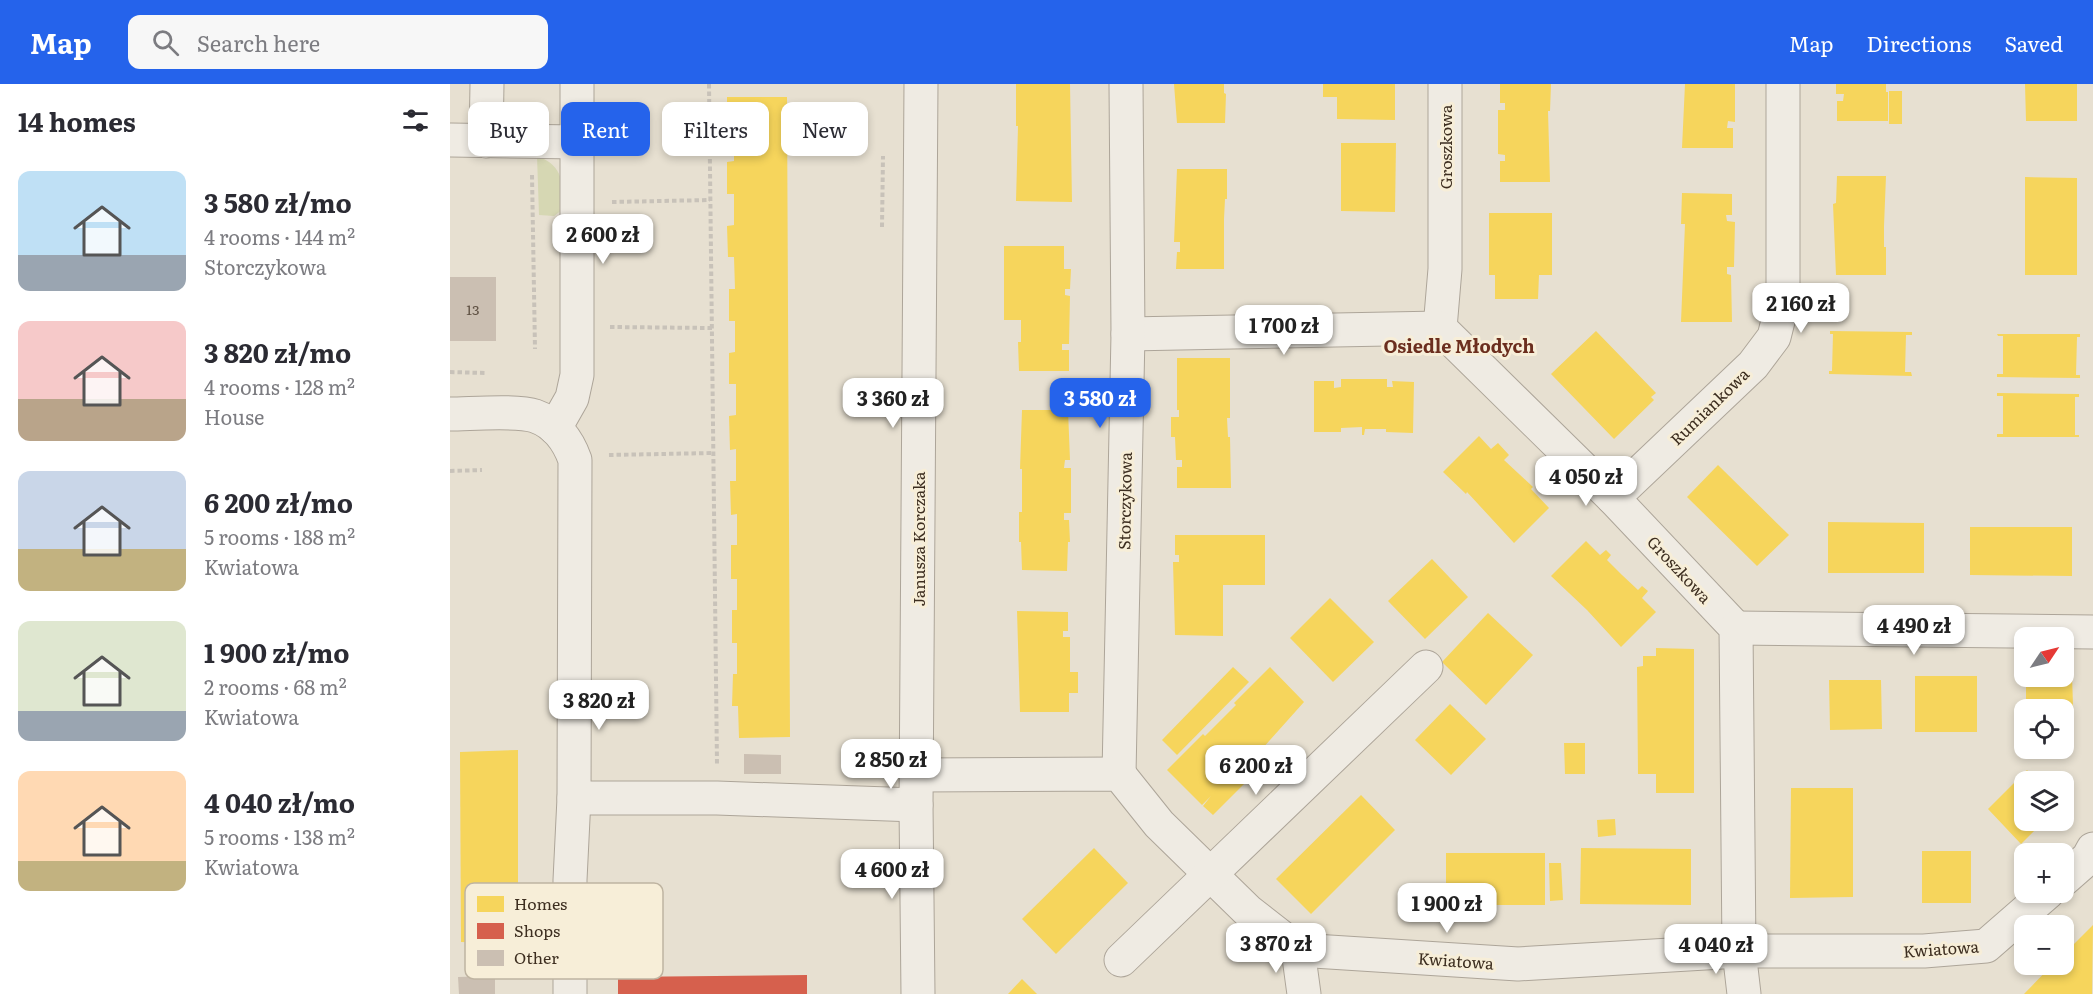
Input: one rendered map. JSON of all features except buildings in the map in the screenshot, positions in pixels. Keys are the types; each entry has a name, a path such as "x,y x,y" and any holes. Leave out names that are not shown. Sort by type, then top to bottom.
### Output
{"street":[{"path":"487,84 487,102"},
{"path":"577,84 577,102"},
{"name":"Janusza Korczaka","path":"918,994 921,84"},
{"name":"Storczykowa","path":"1119,774 1128,334 1126,84"},
{"name":"Groszkowa","path":"1445,84 1445,269 1440,328 1613,498 1736,628"},
{"name":"Rumiankowa","path":"1613,498 1753,365 1774,337 1783,301 1783,84"},
{"path":"451,140 468,140"},
{"path":"555,428 572,398 577,375 577,156"},
{"path":"1128,334 1440,328"},
{"path":"450,414 535,416 555,428 569,444 574,460 574,798 570,883"},
{"path":"1744,994 1739,951 1736,628 2093,633"},
{"path":"1121,960 1426,667"},
{"path":"574,798 717,798 917,790 1119,774 1159,824 1212,873 1248,911 1298,950 1304,994"},
{"path":"2074,870 2088,858 2093,849"},
{"name":"Kwiatowa","path":"1298,950 1518,964 1739,951 1924,951 1986,946 2035,903"}],"path":[{"path":"709,84 717,798"},
{"path":"531,166 535,349"},
{"path":"611,202 710,200"},
{"path":"602,327 712,328"},
{"path":"450,372 485,373"},
{"path":"603,455 713,453"},
{"path":"450,471 482,470"}],"green space":[{"path":"537,156 553,165 562,185 562,210 554,216 539,215"}],"district":[{"name":"Osiedle Młodych","path":"1459,345"}]}
